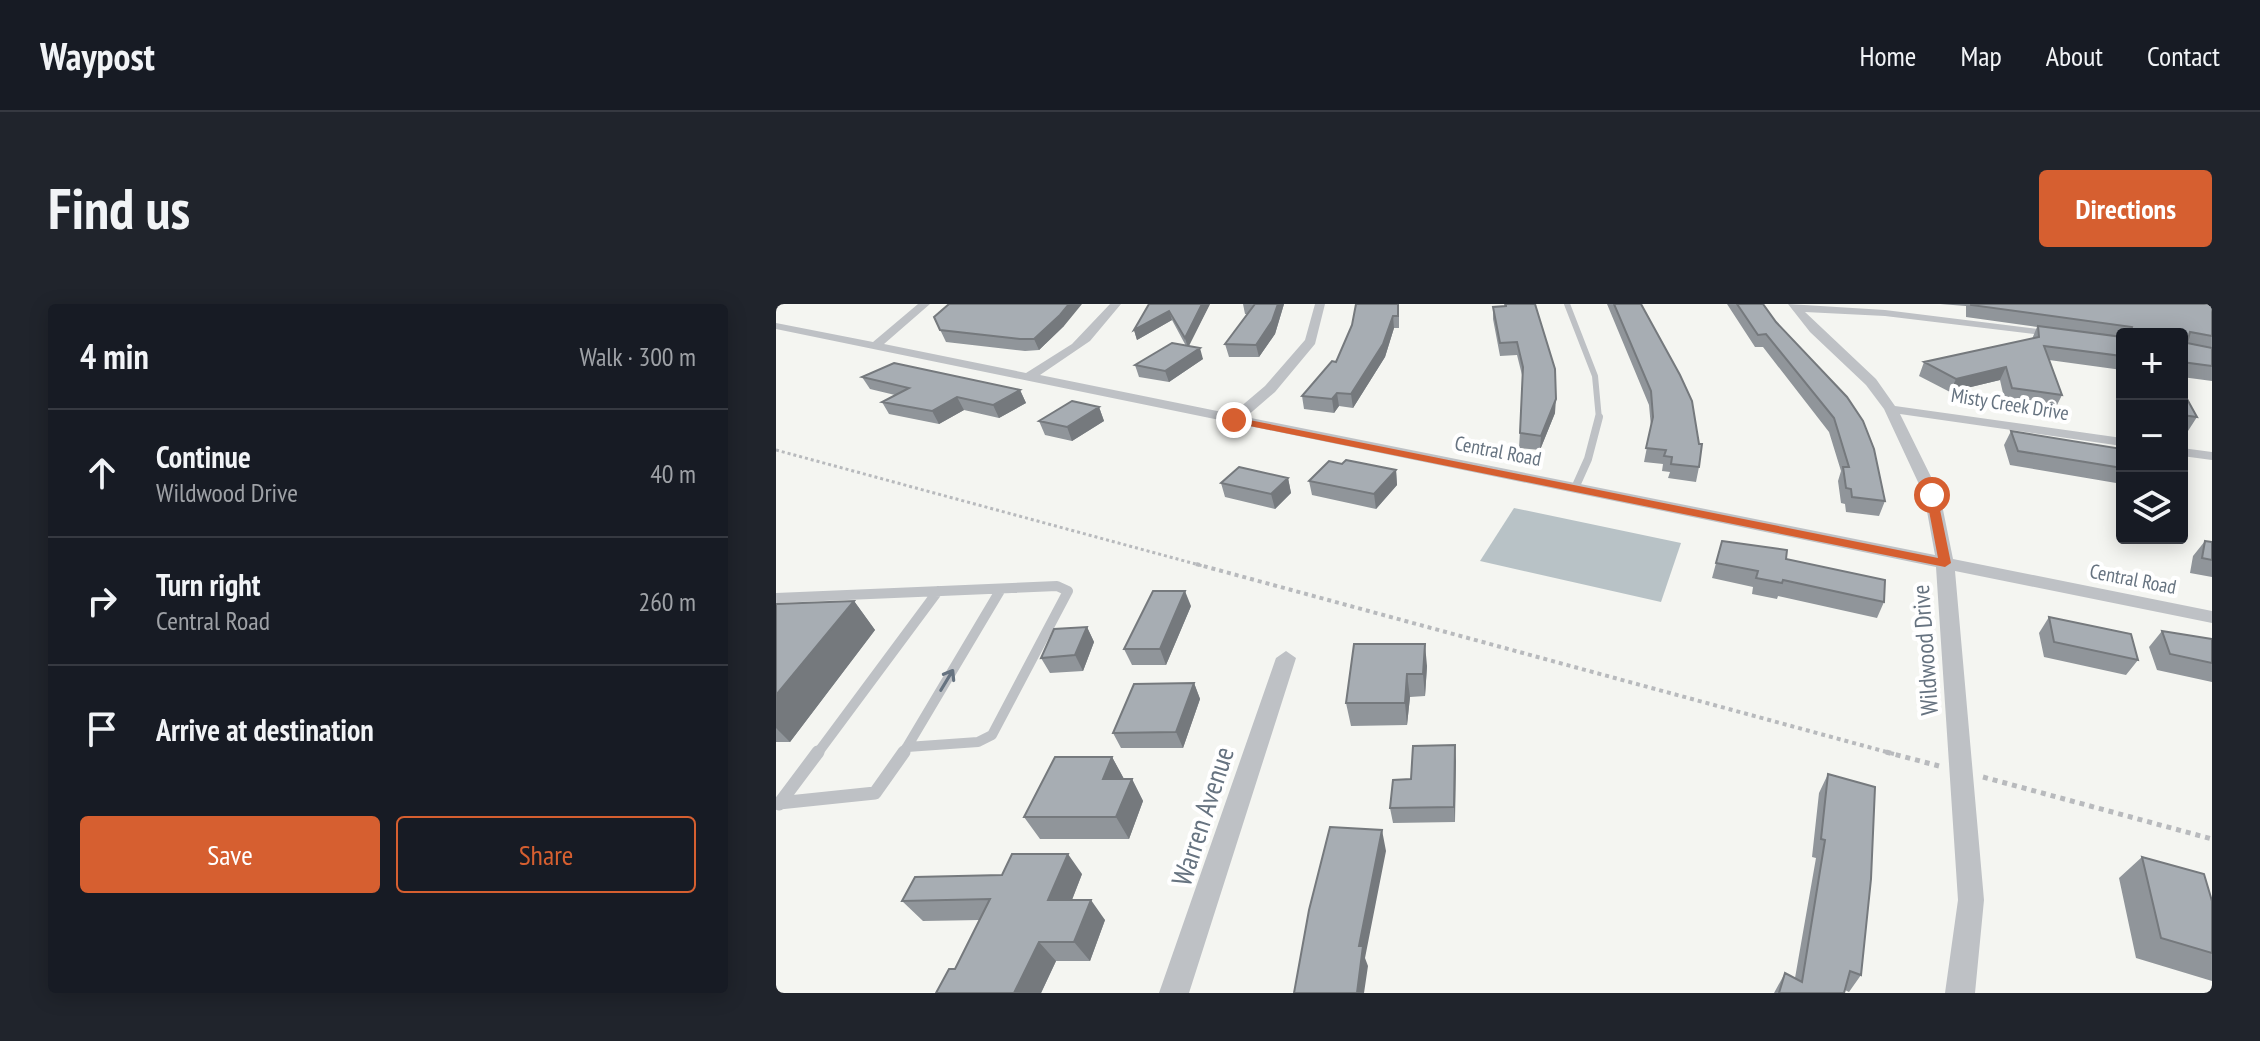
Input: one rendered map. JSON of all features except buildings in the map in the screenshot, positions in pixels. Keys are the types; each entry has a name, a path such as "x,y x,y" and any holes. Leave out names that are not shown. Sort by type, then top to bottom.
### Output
{"street":[{"path":"875,346 925,304"},
{"path":"1026,378 1076,350 1094,334 1116,304"},
{"path":"1234,420 1270,389 1311,341 1320,304"},
{"path":"1794,306 1885,313 2075,338"},
{"name":"Wildwood Drive","path":"1794,306 1814,330 1871,382 1891,409 1932,495 1945,563 1971,900 1960,993"},
{"name":"Central Road","path":"776,326 2212,617"},
{"name":"Misty Creek Drive","path":"1891,409 2116,441"},
{"path":"2188,453 2212,456"},
{"name":"Warren Avenue","path":"1174,993 1286,658"}],"lane":[{"path":"1567,304 1598,382 1602,414 1596,444 1575,488"},
{"path":"776,598 1057,586 1068,591 992,735 978,742 907,747"},
{"path":"778,805 875,793 907,747 1001,589"},
{"path":"778,805 938,591"}],"path":[{"path":"776,450 2212,839"}],"shaded area":[{"path":"1514,508 1681,543 1661,602 1480,561"}],"route":[{"path":"1234,420 1945,563 1932,495"}]}
